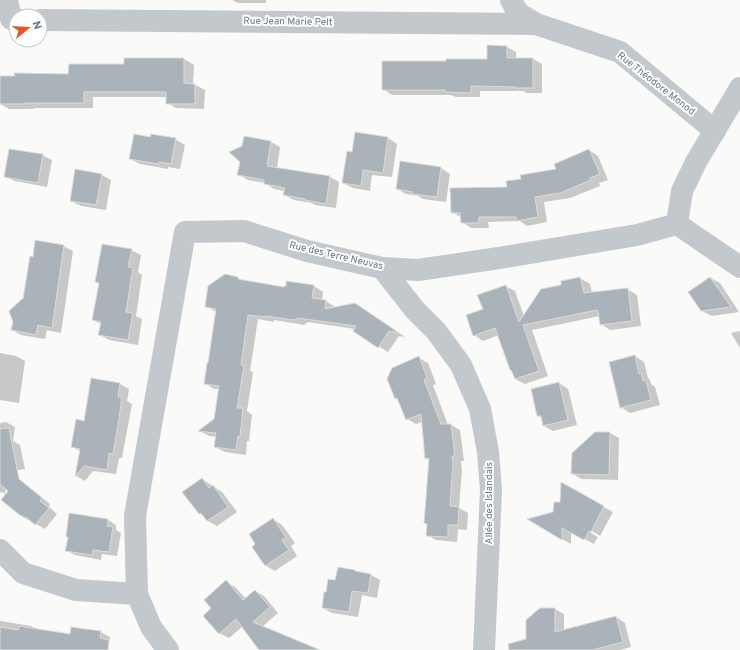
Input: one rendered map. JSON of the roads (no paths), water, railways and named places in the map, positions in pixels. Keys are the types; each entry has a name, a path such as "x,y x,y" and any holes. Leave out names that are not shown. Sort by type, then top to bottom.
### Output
{"street":[{"name":"Rue Théodore Monod","path":"511,0 518,13 536,24 620,52 715,131"},
{"name":"Rue Jean Marie Pelt","path":"48,20 536,24"},
{"path":"740,88 696,162 682,192 677,224 740,267"},
{"name":"Rue des Terre Neuvas","path":"137,594 136,516 185,232 244,231 307,251 382,268 418,270 636,235 677,224"},
{"name":"Allée des Islandais","path":"382,268 415,310 436,331 461,365 480,409 488,452 491,490 484,650"},
{"path":"0,550 23,573 76,590 137,594 151,627 168,650"}]}
